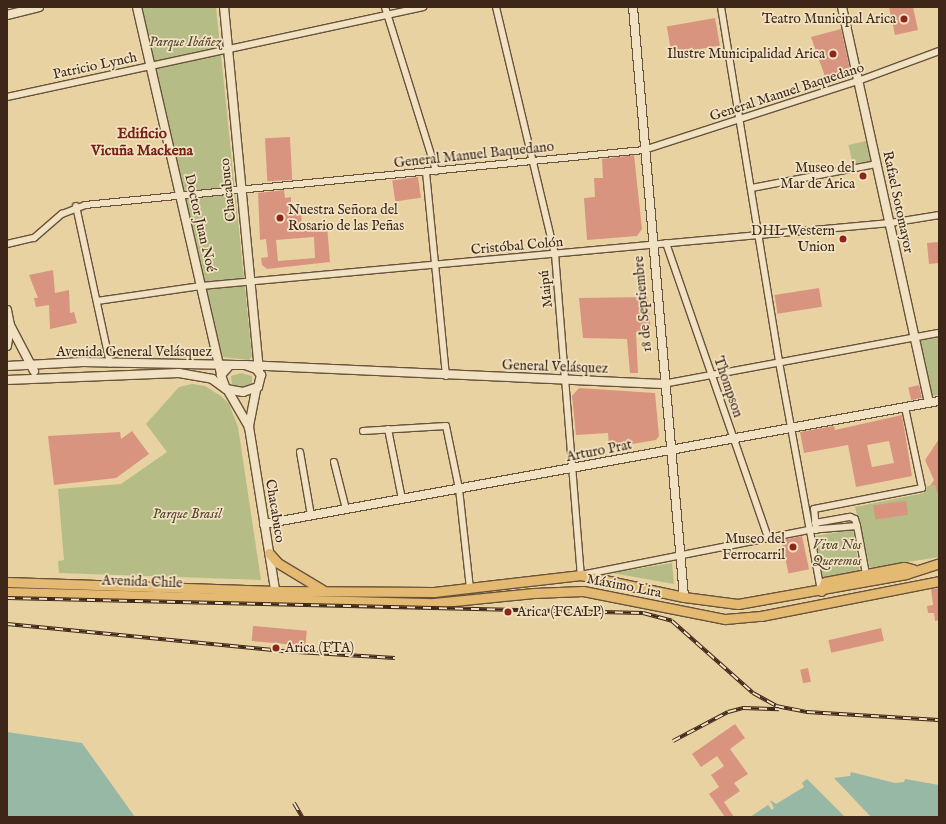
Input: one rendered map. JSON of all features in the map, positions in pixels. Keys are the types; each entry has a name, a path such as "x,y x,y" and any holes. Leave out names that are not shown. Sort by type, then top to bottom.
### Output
{"main road":[{"path":"269,553 278,563 324,591"},
{"name":"Máximo Lira","path":"276,595 324,591 434,592 581,575 684,597 738,604 821,591 906,574 913,569 939,563"},
{"name":"Máximo Lira","path":"821,591 825,582 904,567 913,569"},
{"name":"Máximo Lira","path":"276,595 434,603 534,593 583,591 718,619 745,619 939,581"},
{"name":"Avenida Chile","path":"7,582 39,582 276,595"},
{"path":"39,582 40,593"},
{"name":"Avenida Chile","path":"7,592 276,595"}],"street":[{"path":"7,15 39,7"},
{"name":"Doctor Juan Noé","path":"137,7 221,375"},
{"name":"Chacabuco","path":"224,7 259,368"},
{"path":"385,7 436,171"},
{"name":"Patricio Lynch","path":"7,97 423,7"},
{"name":"Maipú","path":"496,7 554,254 575,469 581,575"},
{"name":"18 de Septiembre","path":"633,7 663,384 684,597"},
{"path":"721,7 741,120 779,362 821,591"},
{"name":"Rafael Sotomayor","path":"842,7 929,403"},
{"name":"General Manuel Baquedano","path":"76,206 242,191 644,150 741,120 858,81 939,51"},
{"path":"752,188 876,164"},
{"path":"259,368 261,380 256,390 239,392 226,389 221,375 227,367 241,365 259,368 446,376 426,172"},
{"path":"7,244 34,238 76,206 110,362"},
{"name":"Cristóbal Colón","path":"97,301 201,286 890,223 939,216"},
{"name":"Thompson","path":"666,244 768,538"},
{"path":"7,310 10,325 34,366 35,378"},
{"path":"7,346 10,325"},
{"path":"663,384 939,333"},
{"name":"Avenida General Velásquez","path":"7,366 110,362 241,365"},
{"name":"Avenida General Velásquez","path":"7,380 179,373 204,376 226,389"},
{"name":"General Velásquez","path":"446,376 663,384"},
{"name":"Chacabuco","path":"226,389 249,427"},
{"name":"Chacabuco","path":"256,390 249,427 276,595"},
{"name":"Arturo Prat","path":"264,524 575,469 939,401"},
{"path":"816,530 814,509 825,505 922,488 904,407"},
{"path":"363,431 446,426 459,489 470,588"},
{"path":"388,429 402,499"},
{"path":"300,452 311,516"},
{"path":"334,462 346,509"},
{"path":"815,523 850,517 855,519 866,574"},
{"path":"581,575 809,530 857,526"}],"green space":[{"name":"Parque Ibáñez","path":"142,7 216,7 252,356 249,360 222,357"},
{"path":"866,141 871,163 854,167 848,145"},
{"path":"939,336 939,395 930,396 920,338"},
{"path":"241,373 252,376 252,385 245,388 232,385 231,376"},
{"name":"Parque Brasil","path":"192,384 205,386 221,396 229,404 238,427 261,580 59,573 58,561 64,560 58,489 121,484 167,452 146,424 179,387"},
{"path":"935,485 939,488 939,557 870,568 855,507 924,493 927,486"},
{"name":"Viva Nos Queremos","path":"853,530 860,573 818,580 812,537"},
{"path":"672,563 674,584 612,573"}],"shaded area":[{"path":"7,732 82,743 135,817 7,817"},
{"path":"851,772 895,783 904,782 905,779 939,785 939,817 871,817 834,778 850,776"},
{"path":"807,779 845,817 750,817 768,805 772,810 774,808 770,800 776,804 804,787 802,783"}],"building":[{"name":"Teatro Municipal Arica","path":"889,7 913,7 918,30 895,35"},
{"path":"715,18 720,46 672,54 667,27"},
{"name":"Ilustre Municipalidad Arica","path":"841,29 851,74 828,85 811,37"},
{"path":"290,137 292,180 267,181 265,138"},
{"path":"634,155 642,229 637,236 587,240 584,198 595,197 594,178 603,178 602,159"},
{"path":"418,177 421,198 395,201 392,181"},
{"path":"284,190 285,198 291,197 291,209 301,208 302,227 327,225 330,262 267,269 262,265 261,258 268,257 266,239 260,240 258,193","holes":["314,237 315,258 278,261 276,240"]},
{"path":"939,242 939,263 929,264 927,243"},
{"path":"53,270 55,293 69,290 70,313 74,312 77,323 50,329 49,305 36,307 34,298 38,298 29,275"},
{"path":"819,288 822,307 778,314 775,295"},
{"path":"648,297 651,331 636,332 638,373 630,373 627,339 583,338 579,298"},
{"path":"919,385 922,398 911,400 908,387"},
{"path":"579,388 655,393 659,436 656,440 609,448 608,433 576,435 572,396"},
{"path":"902,415 912,476 856,487 848,445 804,453 800,432 834,426 835,430","holes":["889,441 894,463 872,467 867,445"]},
{"path":"132,431 149,454 116,478 54,485 48,436 120,432 121,439"},
{"path":"939,439 939,492 937,492 935,485 930,486 934,480 925,460"},
{"path":"906,501 908,515 875,519 873,506"},
{"name":"Museo del Ferrocarril","path":"802,536 809,569 789,574 781,540"},
{"path":"939,588 939,620 935,621 934,613 928,613 927,606 933,605 931,589"},
{"path":"253,626 307,631 305,646 252,641"},
{"path":"881,628 884,641 831,653 828,640"},
{"path":"808,668 811,682 803,683 800,670"},
{"path":"735,724 745,738 730,749 748,774 734,783 740,791 724,802 734,817 725,817 709,794 719,787 711,775 724,766 717,756 701,767 692,754"}],"railway":[{"path":"7,598 643,613 672,621 753,693 776,706 807,712 939,720"},
{"path":"7,624 281,651 395,658"},
{"path":"673,741 728,712 743,708 779,709"},
{"path":"294,803 302,817"}],"place":[{"name":"Teatro Municipal Arica","path":"904,19"},
{"name":"Ilustre Municipalidad Arica","path":"833,54"},
{"name":"Museo del Mar de Arica","path":"863,176"},
{"name":"Nuestra Señora del Rosario de las Peñas","path":"280,218"},
{"name":"DHL Western Union","path":"843,239"},
{"name":"Museo del Ferrocarril","path":"793,547"},
{"name":"Arica (FCALP)","path":"508,612"},
{"name":"Arica (FTA)","path":"276,648"}],"district":[{"name":"Edificio Vicuña Mackena","path":"142,142"}]}
